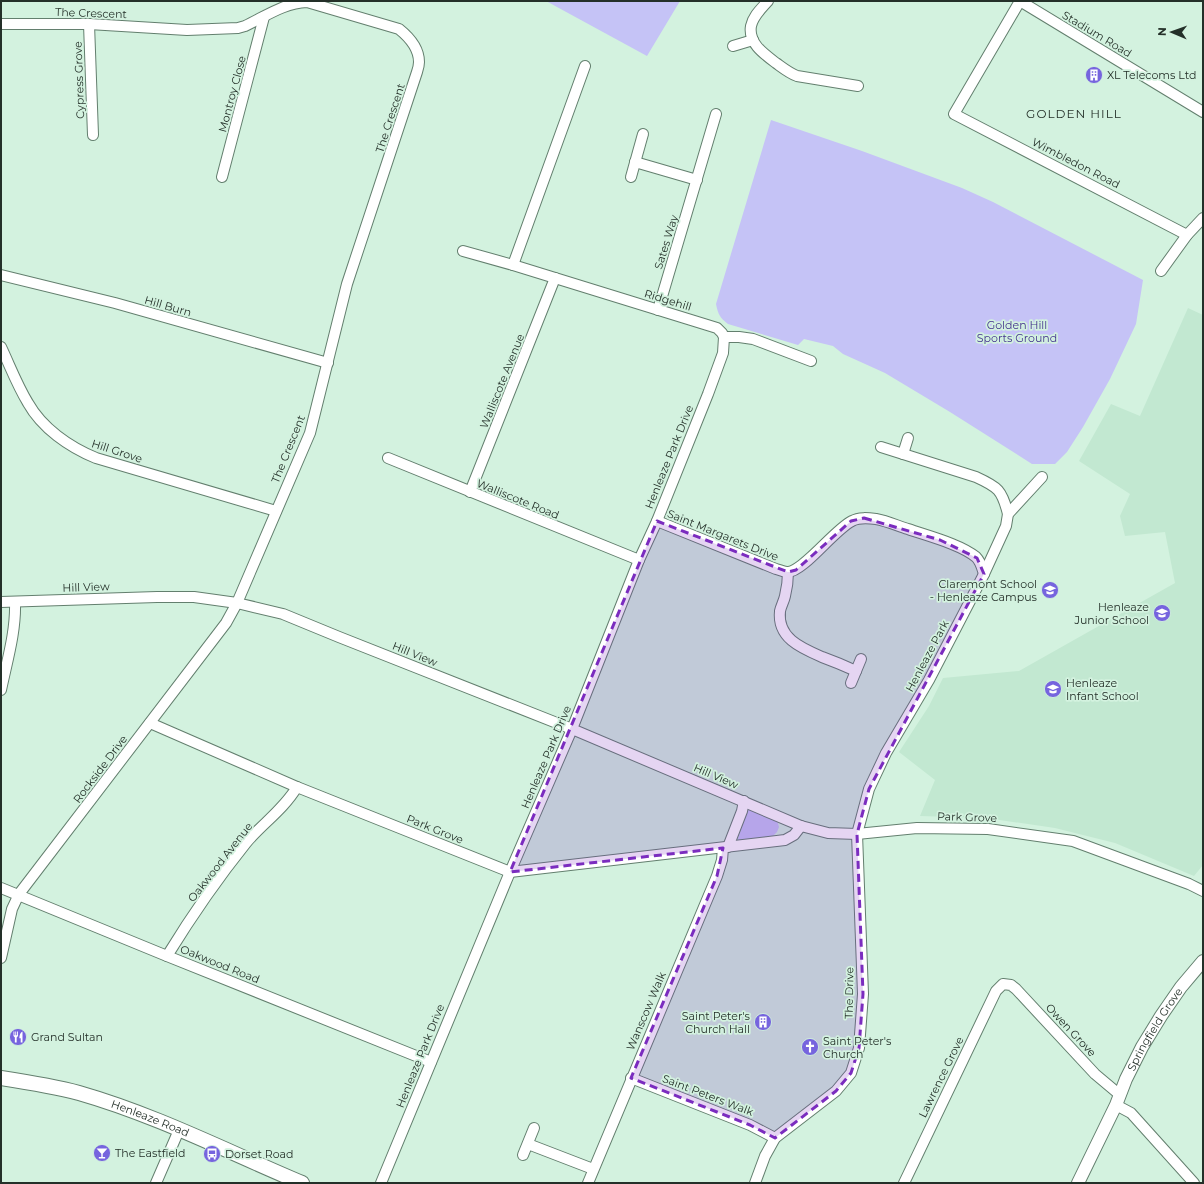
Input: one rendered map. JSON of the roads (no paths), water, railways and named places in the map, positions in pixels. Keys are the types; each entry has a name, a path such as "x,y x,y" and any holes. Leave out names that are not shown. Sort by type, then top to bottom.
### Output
{"main road":[{"name":"Henleaze Road","path":"1,1078 32,1083 80,1094 138,1113 296,1182"}],"street":[{"path":"768,1 758,11 751,26 753,40 761,52 797,76 858,86"},
{"name":"Stadium Road","path":"1020,1 1203,112"},
{"name":"Wimbledon Road","path":"1020,1 954,114 1187,235"},
{"name":"The Crescent","path":"1,24 89,24 187,30 238,28 288,5 298,2 307,2 399,30 406,34 417,52 419,63 417,72 347,284 310,433 237,603"},
{"name":"Montroy Close","path":"222,176 264,17"},
{"name":"Cypress Grove","path":"89,24 93,135"},
{"path":"733,46 753,40"},
{"path":"514,265 586,80 585,66"},
{"name":"Sates Way","path":"658,310 716,114"},
{"path":"631,177 643,134"},
{"path":"636,162 697,180"},
{"path":"1161,271 1187,235 1203,218"},
{"name":"Ridgehill","path":"463,251 514,265 717,328 724,337"},
{"name":"Hill Burn","path":"1,275 115,303 328,363"},
{"name":"Walliscote Avenue","path":"470,492 555,278"},
{"path":"724,337 752,339 811,361"},
{"name":"Henleaze Park Drive","path":"381,1183 510,872 572,729 639,560 657,521 723,354 724,337"},
{"name":"Hill Grove","path":"1,347 28,404 42,422 60,438 78,450 96,458 276,511"},
{"path":"903,454 908,438"},
{"path":"880,447 976,477 995,486 1001,492 1008,514"},
{"name":"Walliscote Road","path":"388,458 639,560"},
{"name":"Henleaze Park","path":"857,834 869,789 886,752 929,680 984,574 1006,526 1008,514 1042,477"},
{"name":"Saint Margarets Drive","path":"657,521 776,569 788,572 796,570 831,537 851,521 858,518 877,519 964,549 977,558 984,574"},
{"path":"788,572 787,591 780,610 780,621 783,630 795,644 804,650 856,671"},
{"name":"Hill View","path":"1,602 194,597 237,603 283,614 572,729 801,826"},
{"path":"1,690 14,630 16,615 15,602"},
{"name":"Rockside Drive","path":"1,958 12,909 19,894 226,623 237,603"},
{"path":"851,682 861,659"},
{"name":"Park Grove","path":"150,723 297,787 510,872 785,840 794,835 801,826 828,833 857,834 916,828 988,829 1073,841 1189,884 1203,891"},
{"name":"Oakwood Avenue","path":"167,956 223,873 247,842 291,797 297,787"},
{"path":"725,847 742,811 744,801"},
{"name":"The Drive","path":"755,1183 765,1156 775,1138 836,1091 851,1073 859,1048 863,994 857,834"},
{"name":"Wanscow Walk","path":"588,1183 717,876 725,847"},
{"name":"Oakwood Road","path":"1,888 431,1062"},
{"name":"Springfield Grove","path":"1078,1183 1142,1048 1161,1016 1181,987 1203,962"},
{"name":"Owen Grove","path":"1003,984 1011,985 1016,989 1194,1183"},
{"name":"Lawrence Grove","path":"904,1183 996,991 1003,984"},
{"name":"Saint Peters Walk","path":"631,1078 750,1125 775,1138"},
{"path":"524,1155 534,1128"},
{"path":"156,1183 179,1130"},
{"path":"528,1144 593,1169"}],"place":[{"name":"XL Telecoms Ltd","path":"1094,75"},
{"name":"Claremont School - Henleaze Campus","path":"1050,590"},
{"name":"Henleaze Junior School","path":"1162,613"},
{"name":"Henleaze Infant School","path":"1053,689"},
{"name":"Saint Peter's Church Hall","path":"763,1022"},
{"name":"Grand Sultan","path":"18,1037"},
{"name":"Saint Peter's Church","path":"810,1047"},
{"name":"The Eastfield","path":"102,1153"},
{"name":"Dorset Road","path":"212,1154"}],"district":[{"name":"GOLDEN HILL","path":"1074,113"}],"park label":[{"name":"Golden Hill Sports Ground","path":"1017,331"}]}
